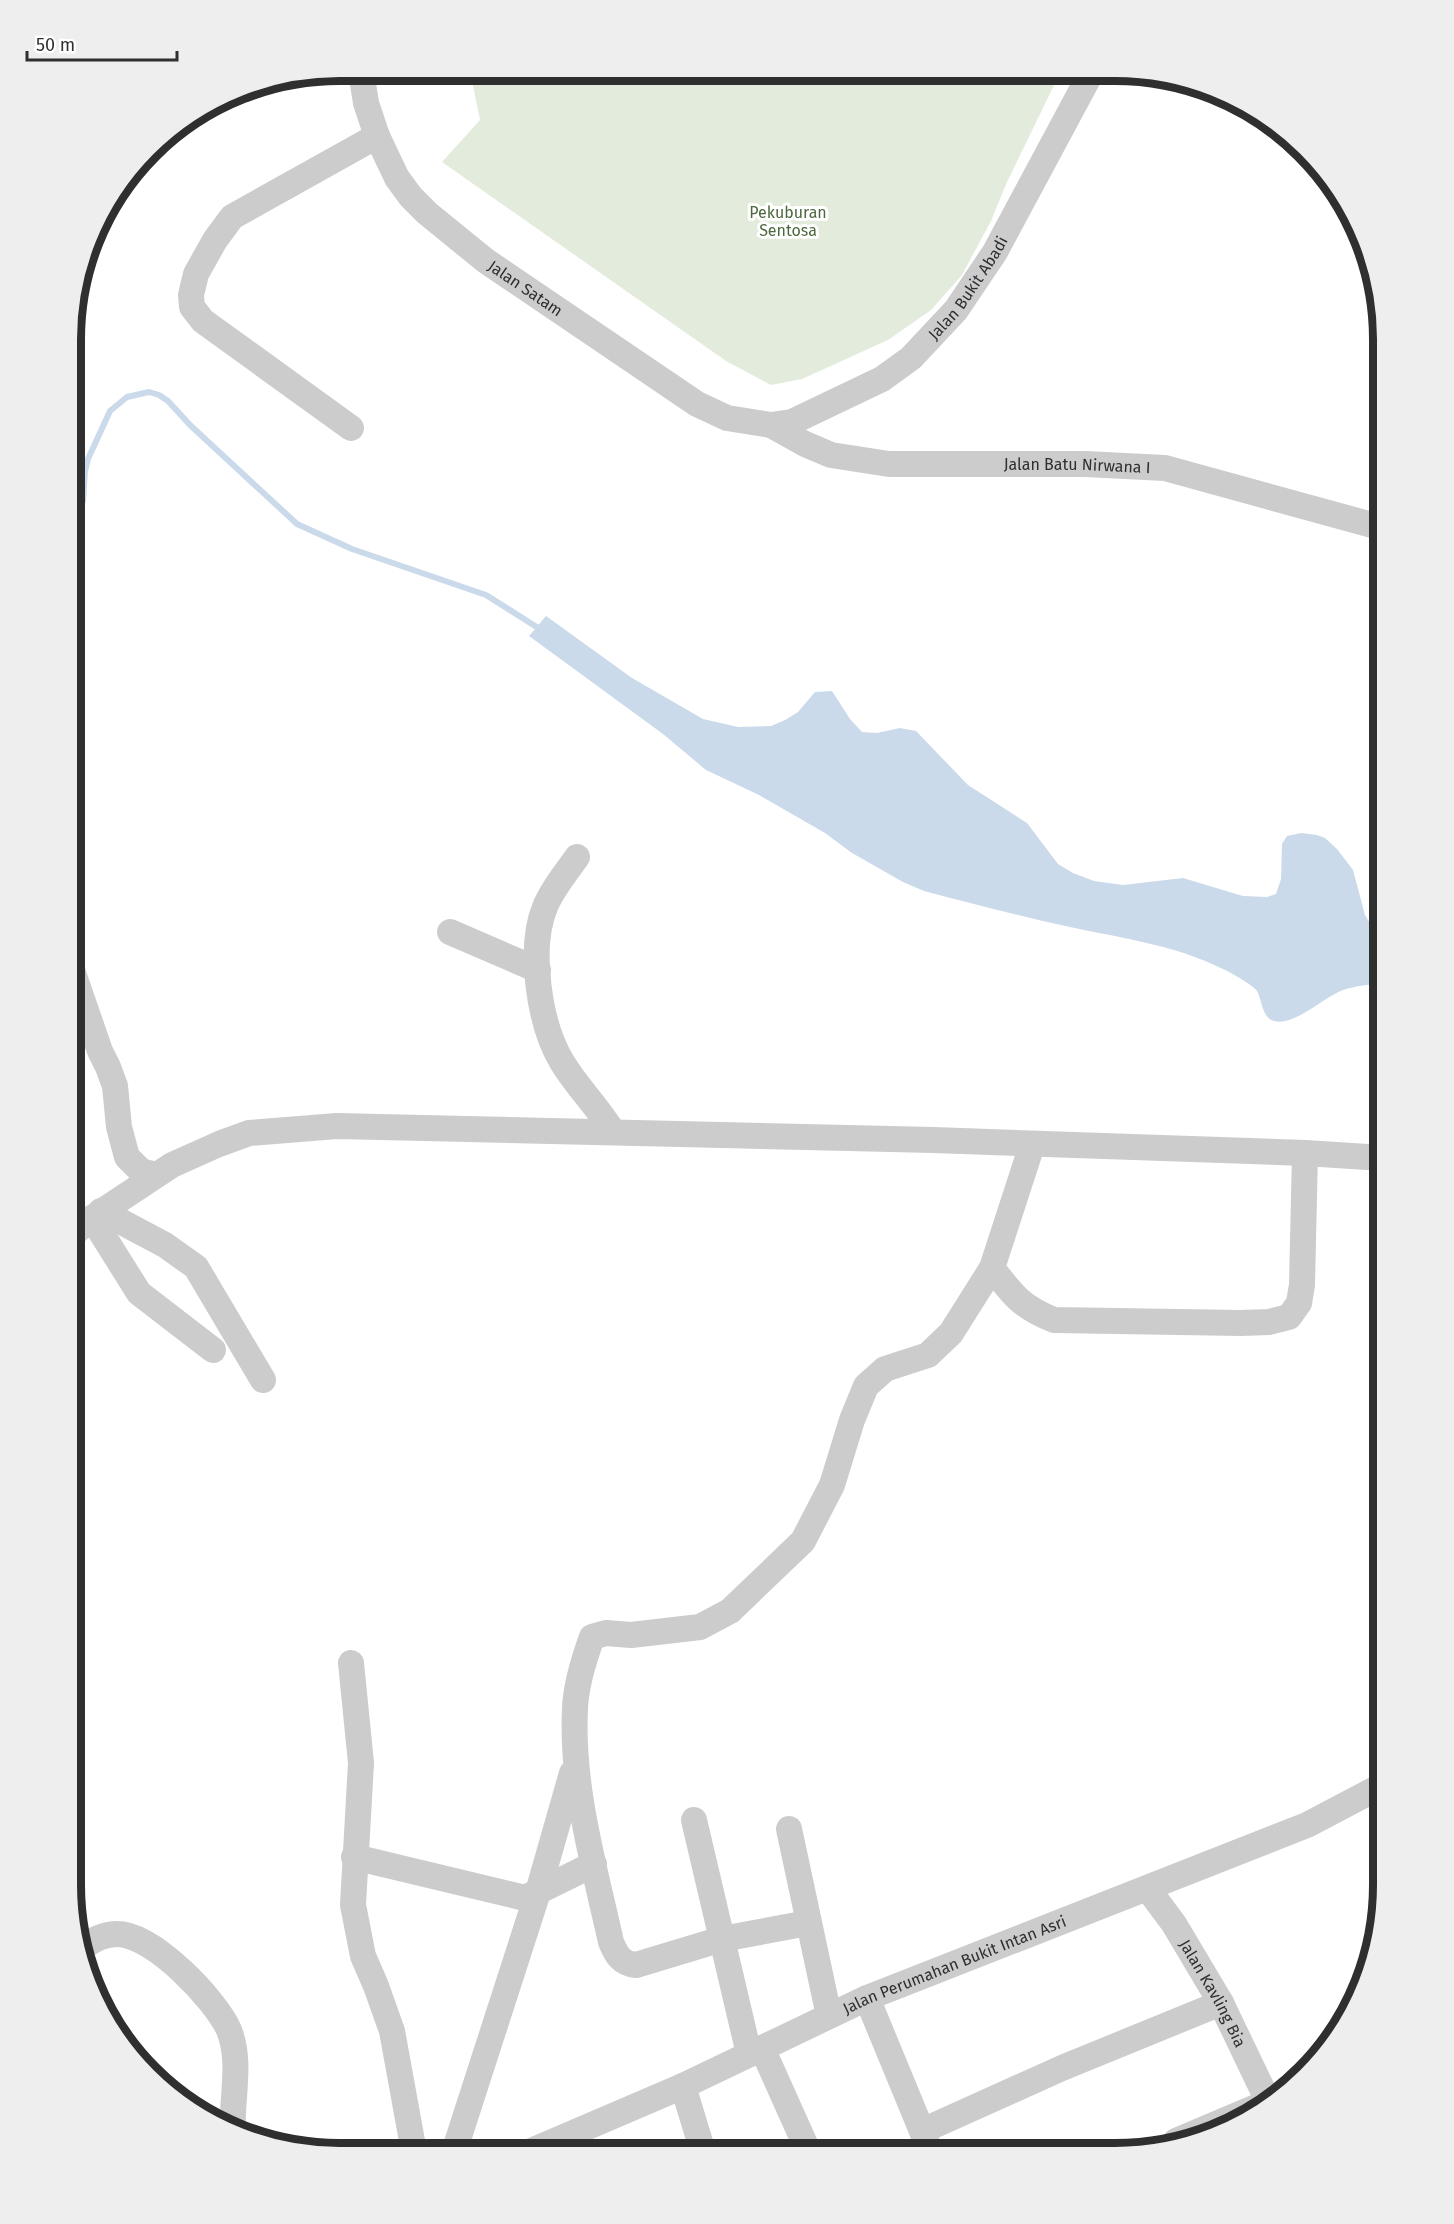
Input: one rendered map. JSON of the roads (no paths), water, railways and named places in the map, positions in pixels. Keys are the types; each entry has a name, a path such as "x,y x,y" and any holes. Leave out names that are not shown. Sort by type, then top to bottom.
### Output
{"street":[{"name":"Jalan Satam","path":"363,81 366,103 377,136 397,178 427,213 486,261 697,404 727,418 771,425"},
{"name":"Jalan Bukit Abadi","path":"771,425 792,422 882,379 911,357 938,330 956,310 995,252 1087,81"},
{"path":"351,428 203,321 192,307 191,295 196,274 215,240 232,217 377,136"},
{"name":"Jalan Batu Nirwana I","path":"771,425 805,444 831,454 889,464 1085,464 1165,468 1373,525"},
{"path":"577,857 545,907 539,926 540,1000 546,1030 572,1078 613,1132"},
{"path":"450,932 538,970"},
{"path":"81,996 115,1086 119,1127 127,1156 141,1171 156,1175"},
{"path":"81,1228 97,1214 172,1165 249,1133 337,1126 613,1132 1305,1153 1373,1157"},
{"path":"808,1923 722,1939 636,1965 622,1961 611,1942 577,1787 575,1707 584,1660 592,1637 606,1633 631,1635 700,1627 730,1611 803,1541 832,1485 852,1420 866,1386 885,1369 928,1355 951,1333 992,1268 1032,1145"},
{"path":"992,1268 1015,1298 1033,1311 1054,1320 1241,1323 1269,1322 1288,1317 1299,1303 1302,1285 1305,1153"},
{"path":"97,1214 139,1293 213,1350"},
{"path":"97,1214 165,1245 196,1267 263,1380"},
{"path":"351,1663 361,1763 353,1905 363,1956 392,2031 412,2143"},
{"path":"457,2143 538,1892 576,1758"},
{"name":"Jalan Perumahan Bukit Intan Asri","path":"550,2143 683,2086 867,1998 1307,1825 1373,1790"},
{"path":"694,1820 722,1939 756,2051 804,2143"},
{"path":"789,1829 829,2016"},
{"path":"354,1857 518,1897 530,1897 594,1864"},
{"name":"Jalan Kavling Bia","path":"1148,1889 1174,1924 1221,2002 1265,2095"},
{"path":"88,1943 108,1934 121,1934 129,1937 173,1961 201,1990 218,2011 229,2031 236,2091 234,2120"},
{"path":"867,1998 926,2142 1062,2068 1221,2002"},
{"path":"683,2086 701,2143"}],"water":[{"path":"546,616 632,678 703,719 738,727 771,726 798,712 815,692 832,691 850,719 862,732 877,733 900,728 916,731 968,785 1027,823 1058,864 1094,881 1123,885 1183,878 1243,896 1267,897 1276,894 1281,879 1282,844 1287,836 1301,833 1325,838 1353,870 1365,915 1373,928 1373,985 1343,990 1299,1016 1282,1022 1274,1021 1265,1013 1255,988 1205,961 1148,943 1052,923 924,891 903,882 852,853 825,833 759,795 706,770 663,734 529,636"}],"waterway":[{"path":"81,504 88,459 110,411 127,397 149,392 168,401 190,425 297,524 352,549 486,595 543,631"}],"park label":[{"name":"Pekuburan Sentosa","path":"788,221"}]}
